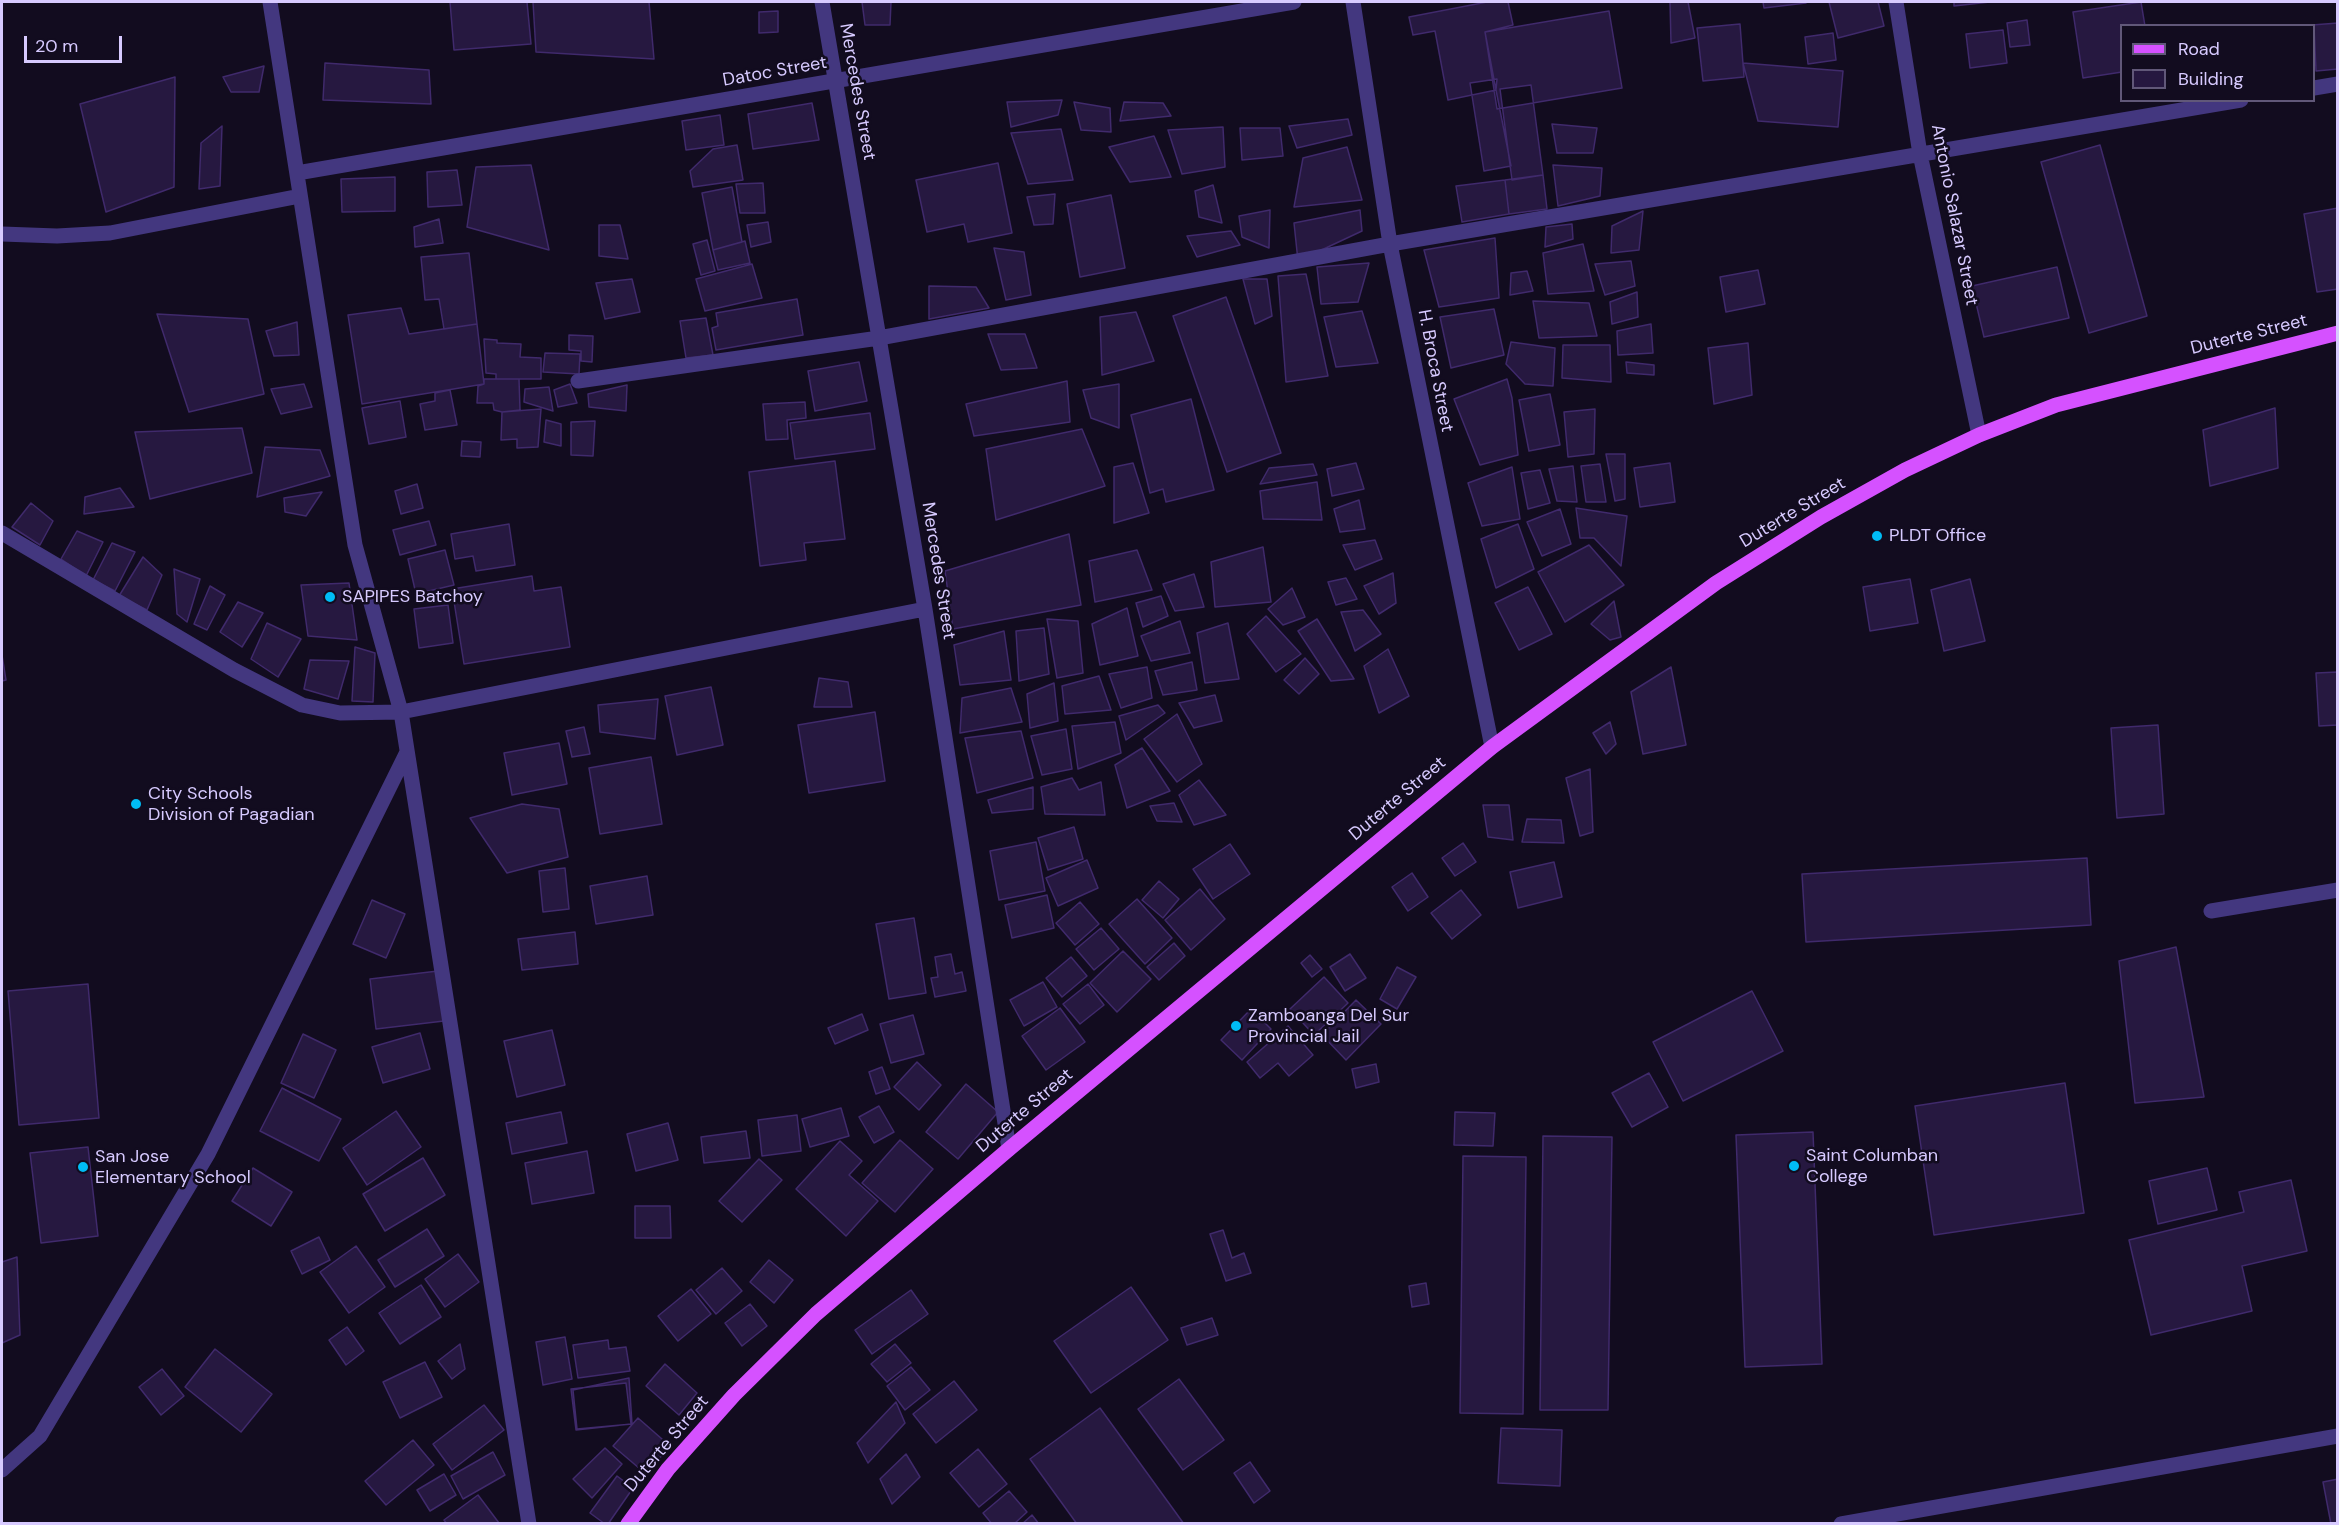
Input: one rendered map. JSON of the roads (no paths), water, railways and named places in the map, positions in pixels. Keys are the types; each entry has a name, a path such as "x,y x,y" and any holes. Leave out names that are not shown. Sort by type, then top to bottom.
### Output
{"main road":[{"name":"Duterte Street","path":"628,1524 668,1469 734,1395 816,1314 1492,747 1726,577 1830,512 1905,470 1979,435 2056,405 2337,333"}],"street":[{"path":"270,2 355,545 401,712 529,1524"},
{"name":"Mercedes Street","path":"822,2 925,609 1010,1149"},
{"name":"Datoc Street","path":"297,173 1294,2"},
{"name":"H. Broca Street","path":"1353,2 1389,244 1492,747"},
{"name":"Antonio Salazar Street","path":"1896,2 1920,154 1979,435"},
{"path":"2315,88 2337,84"},
{"path":"578,381 879,338 1389,244 2229,102"},
{"path":"2,234 57,236 110,233 300,195"},
{"path":"2,534 234,670 302,705 340,713 401,712 925,609"},
{"path":"2,1470 40,1436 208,1154 407,752"},
{"path":"2211,911 2337,890"},
{"path":"1841,1524 2337,1437"}],"place":[{"name":"PLDT Office","path":"1877,536"},
{"name":"SAPIPES Batchoy","path":"330,597"},
{"name":"City Schools Division of Pagadian","path":"136,804"},
{"name":"Zamboanga Del Sur Provincial Jail","path":"1236,1026"},
{"name":"Saint Columban College","path":"1794,1166"},
{"name":"San Jose Elementary School","path":"83,1167"}]}
